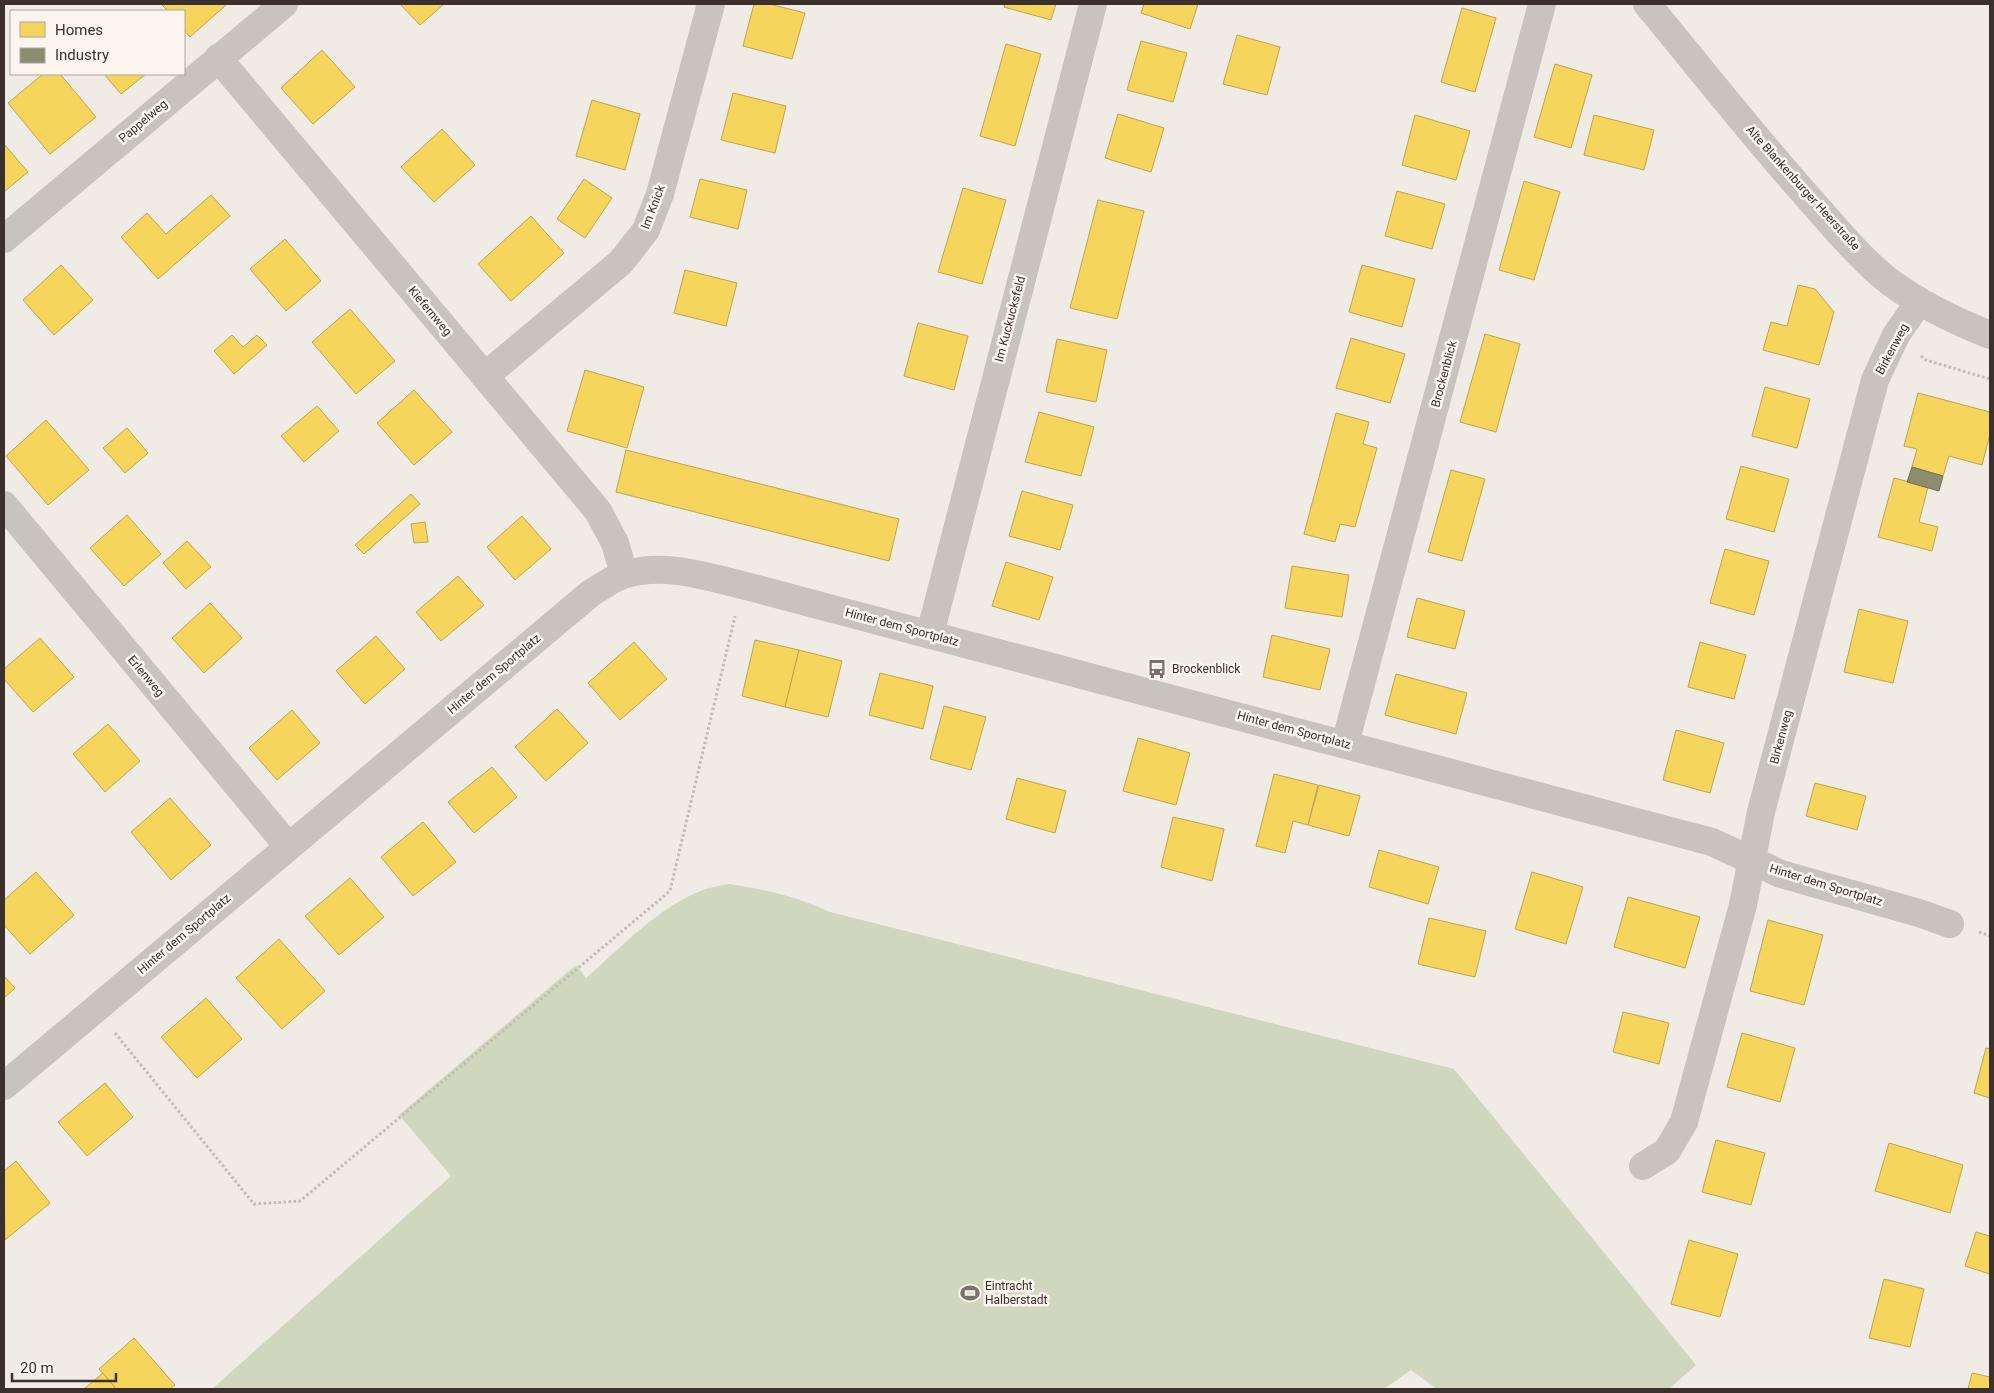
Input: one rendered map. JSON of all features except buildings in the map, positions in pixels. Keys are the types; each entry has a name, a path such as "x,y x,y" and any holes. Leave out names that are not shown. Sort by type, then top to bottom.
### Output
{"street":[{"name":"Pappelweg","path":"4,239 284,4"},
{"name":"Im Knick","path":"485,376 621,262 646,230 660,194 711,4"},
{"name":"Im Kuckucksfeld","path":"930,634 1093,4"},
{"name":"Brockenblick","path":"1345,744 1542,4"},
{"name":"Alte Blankenburger Heerstraße","path":"1646,4 1835,228 1888,281 1919,302 1954,320 1990,335"},
{"name":"Kiefernweg","path":"218,58 598,510 615,543 624,574"},
{"name":"Birkenweg","path":"1643,1166 1667,1151 1684,1122 1743,904 1761,812 1873,390 1884,358 1896,335 1919,302"},
{"name":"Erlenweg","path":"4,505 288,846"},
{"name":"Hinter dem Sportplatz","path":"4,1086 591,593 624,574 655,569 685,572 742,585 1712,842 1781,874 1920,913 1950,924"}],"path":[{"path":"1896,335 1926,360 1990,379"},
{"path":"95,1010 254,1204 300,1200 670,891 742,585"}],"green space":[{"path":"729,884 781,894 830,912 1454,1069 1696,1365 1669,1389 1437,1389 1411,1370 1384,1389 212,1389 451,1176 399,1115 576,965 586,978 641,929 671,907 703,890"}],"place":[{"name":"Brockenblick","path":"1157,669"},
{"name":"Eintracht Halberstadt","path":"970,1293"}]}
